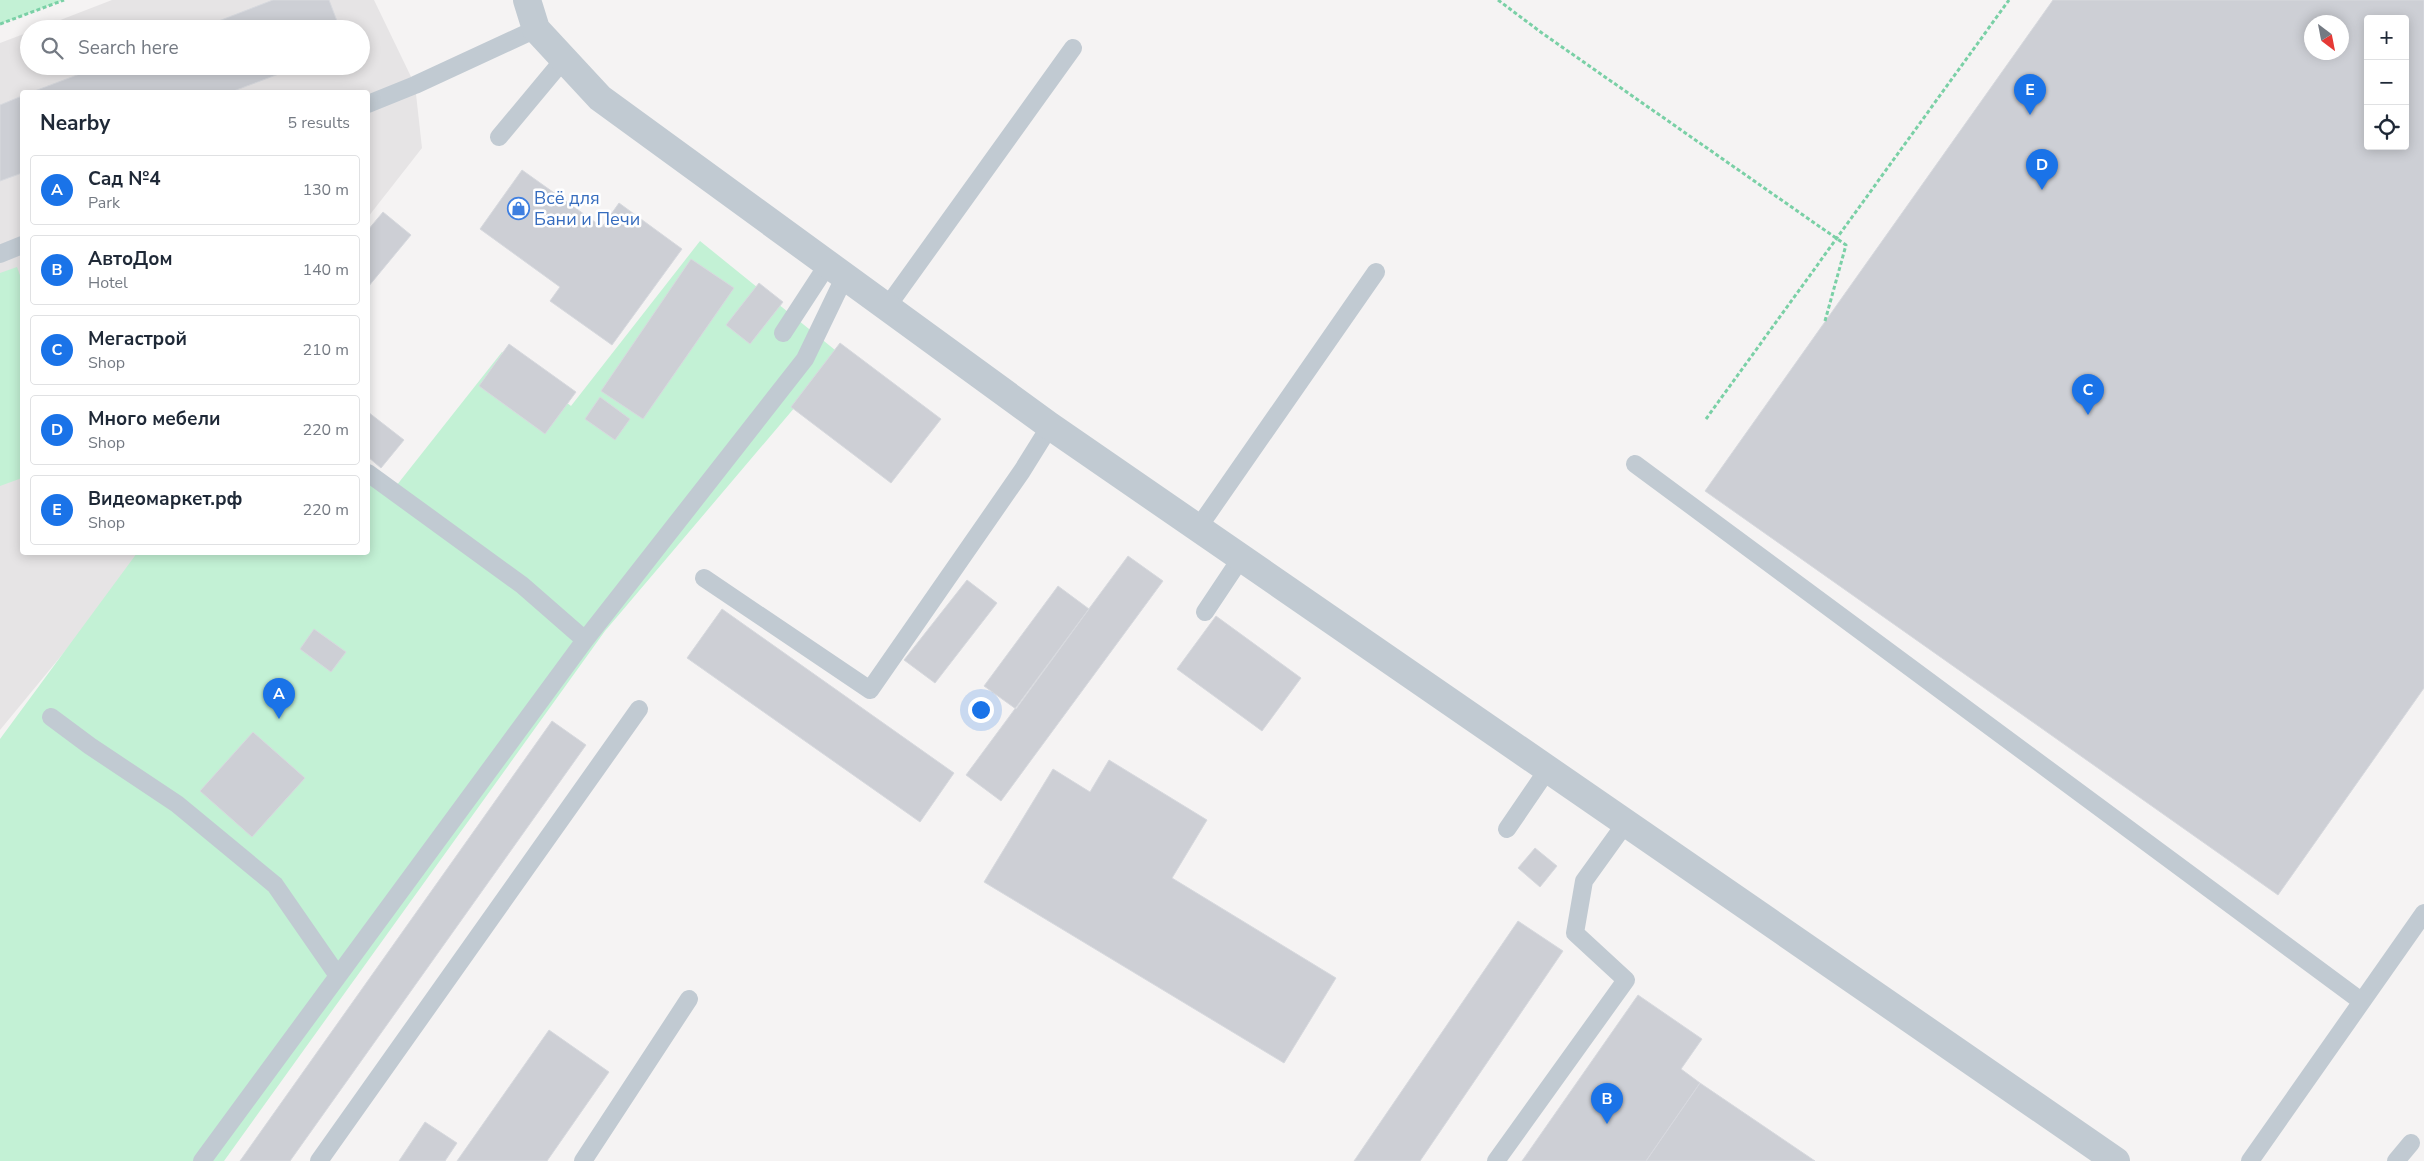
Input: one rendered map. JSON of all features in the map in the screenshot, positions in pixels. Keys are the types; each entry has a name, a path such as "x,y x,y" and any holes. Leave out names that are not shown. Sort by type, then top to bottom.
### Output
{"street":[{"path":"527,0 536,29 600,98 1050,426 1548,768 1625,824 2108,1159"}],"lane":[{"path":"370,103 415,85 536,29"},
{"path":"887,307 1073,48"},
{"path":"499,137 564,59"},
{"path":"0,254 20,246"},
{"path":"783,333 836,270"},
{"path":"202,1161 585,640 805,359 836,270"},
{"path":"1198,528 1376,272"},
{"path":"704,578 870,690 1016,479 1050,426"},
{"path":"1635,464 2361,1002"},
{"path":"370,474 522,585 585,640"},
{"path":"1205,612 1241,558"},
{"path":"319,1161 638,709"},
{"path":"52,717 90,746 177,804 275,886 338,976"},
{"path":"1507,829 1548,768"},
{"path":"1496,1161 1626,980 1574,933 1584,881 1625,824"},
{"path":"2250,1161 2424,913"},
{"path":"583,1161 689,999"},
{"path":"2396,1161 2411,1143"}],"path":[{"path":"0,24 64,0"},
{"path":"1498,0 1542,33 1846,245 1825,322"},
{"path":"1706,419 2009,0"}],"shaded area":[{"path":"112,0 374,0 415,85 422,148 370,214 370,90 20,90 20,555 139,555 127,576 0,730 0,43 20,35 20,75 370,75 370,20 60,20"}],"green space":[{"path":"0,0 64,0 0,24"},
{"path":"700,241 840,354 605,631 224,1161 0,1161 0,739 136,555 370,555 370,481 389,495 502,352 571,406"},
{"path":"17,267 20,275 20,479 0,486 0,273"}],"building":[{"path":"273,0 329,0 337,20 221,20"},
{"path":"2053,0 2424,0 2424,688 2278,895 1705,491"},
{"path":"77,75 276,75 236,90 37,90"},
{"path":"20,97 20,174 0,181 0,105"},
{"path":"522,170 602,227 619,203 682,249 612,345 550,301 560,287 480,229"},
{"path":"383,212 411,235 370,285 370,228"},
{"path":"691,259 734,288 643,419 601,391"},
{"path":"759,283 783,302 750,344 726,325"},
{"path":"840,343 941,419 891,483 791,407"},
{"path":"509,344 576,392 545,434 479,386"},
{"path":"600,397 630,419 615,440 585,419"},
{"path":"370,414 404,440 381,468 370,459"},
{"path":"1128,556 1163,581 1001,801 966,775"},
{"path":"967,580 997,603 935,683 904,660"},
{"path":"1058,586 1089,609 1016,709 984,686"},
{"path":"722,609 954,773 920,822 687,658"},
{"path":"1216,616 1301,678 1262,731 1177,669"},
{"path":"314,629 346,652 331,672 300,649"},
{"path":"552,721 586,745 290,1161 240,1161"},
{"path":"253,732 305,778 252,837 200,791"},
{"path":"1109,760 1207,820 1172,878 1336,978 1284,1063 984,882 1053,769 1090,792"},
{"path":"1535,848 1557,866 1540,887 1518,868"},
{"path":"1518,921 1563,951 1420,1161 1354,1161"},
{"path":"1638,995 1702,1039 1681,1069 1700,1083 1646,1161 1522,1161"},
{"path":"549,1030 609,1072 547,1161 457,1161"},
{"path":"1700,1083 1815,1161 1646,1161"},
{"path":"425,1122 457,1143 445,1161 399,1161"}],"place":[{"name":"Видеомаркет.рф","path":"2030,115"},
{"name":"Много мебели","path":"2042,190"},
{"name":"Всё для Бани и Печи","path":"518,208"},
{"name":"Мегастрой","path":"2088,415"},
{"name":"Сад №4","path":"279,719"},
{"name":"АвтоДом","path":"1607,1124"}]}
